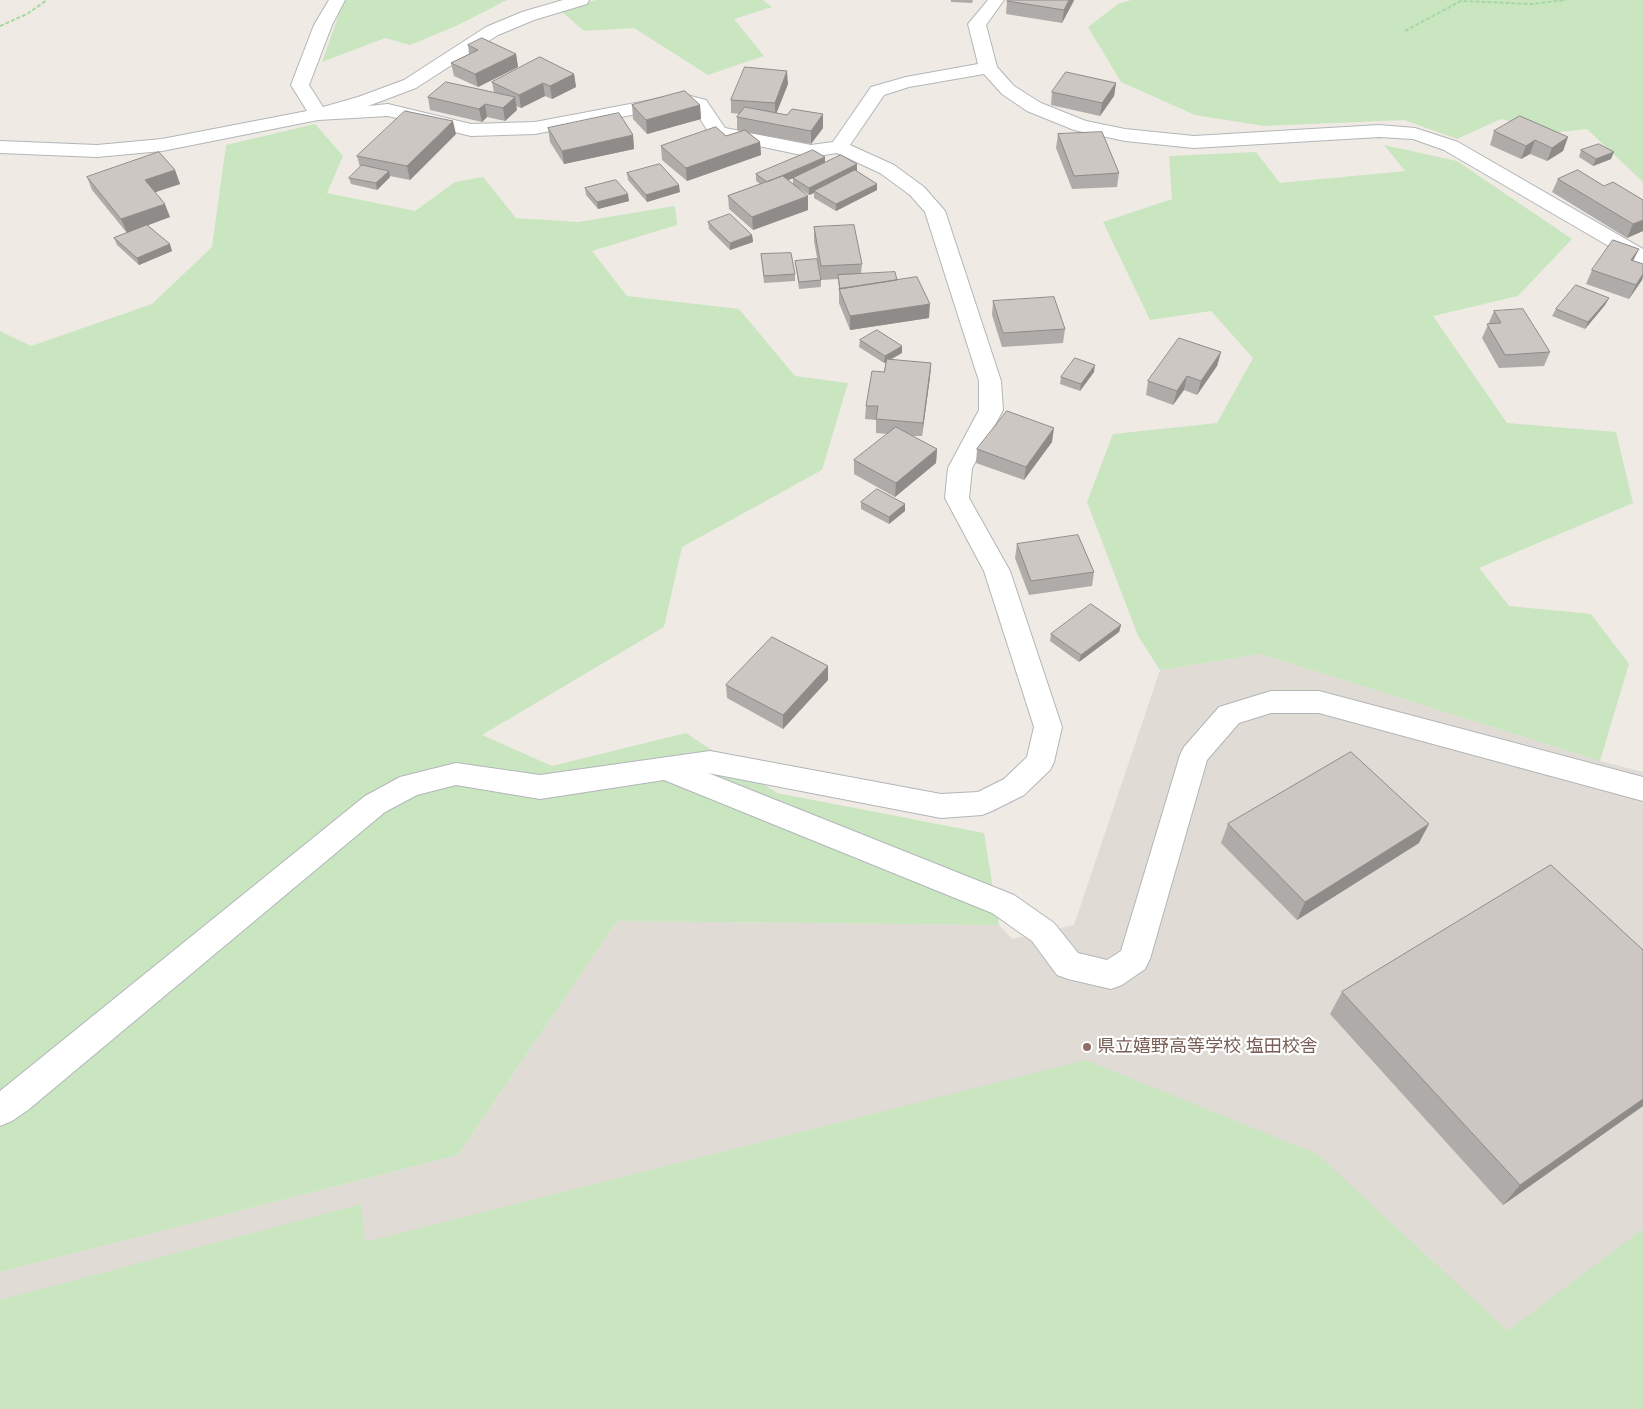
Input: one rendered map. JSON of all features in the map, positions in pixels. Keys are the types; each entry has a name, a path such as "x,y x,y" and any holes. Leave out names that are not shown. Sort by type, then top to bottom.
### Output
{"street":[{"path":"318,114 300,85 324,25 337,0"},
{"path":"0,147 97,151 162,145 318,114 364,101 410,84 492,30 528,16 581,0"},
{"path":"996,0 977,24 988,68 1008,90 1034,107 1081,126 1125,136 1194,142 1378,131 1415,134 1451,146 1643,258"},
{"path":"839,147 877,91 906,82 988,68"},
{"path":"0,1110 16,1099 375,804 410,785 456,774 540,787 710,762 941,806 982,803 1014,787 1040,762 1048,727 997,571 957,498 960,468 990,410 990,381 935,211 917,191 887,169 839,147 811,151 718,132 700,104 683,99 535,128 471,130 388,110 318,114"},
{"path":"666,768 1003,904 1042,932 1068,965 1111,975 1134,960 1194,755 1230,715 1271,702 1319,702 1643,789"}],"path":[{"path":"0,26 27,14 47,0"},
{"path":"1405,30 1460,0 1532,4 1566,0"}],"shaded area":[{"name":"県立嬉野高等学校 塩田校舎","path":"1261,654 1600,761 1643,772 1643,1409 0,1409 0,1272 458,1155 617,921 999,925 1012,939 1074,925 1160,670"}],"green space":[{"path":"344,0 507,0 456,26 410,45 385,38 322,62"},
{"path":"596,0 763,0 772,7 734,19 764,56 708,75 634,28 584,31 561,11"},
{"path":"1131,0 1643,0 1643,182 1587,129 1551,133 1501,119 1457,139 1404,120 1264,126 1195,115 1121,82 1088,27 1118,4"},
{"path":"315,124 343,156 327,193 415,211 455,182 483,177 516,218 578,222 675,206 677,225 592,251 627,296 739,309 795,376 848,383 822,470 682,547 664,627 482,735 552,766 686,733 777,793 984,833 999,925 617,921 458,1155 0,1272 0,331 31,346 152,304 212,247 226,145"},
{"path":"1384,145 1457,161 1572,239 1518,296 1433,316 1507,423 1616,432 1633,503 1479,568 1509,606 1591,614 1629,664 1600,761 1261,654 1160,670 1138,636 1087,502 1113,434 1217,423 1253,358 1211,311 1150,320 1103,222 1172,199 1169,156 1256,152 1280,183 1405,171"},
{"path":"1086,1060 1317,1154 1508,1331 1643,1229 1643,1409 0,1409 0,1300 361,1204 365,1242"}],"building":[{"path":"1008,0 1069,0 1064,10"},
{"path":"482,38 516,54 475,74 451,63 478,50 468,45"},
{"path":"540,57 574,74 550,86 543,83 519,95 492,82"},
{"path":"745,67 787,71 775,103 731,100"},
{"path":"1066,72 1116,83 1102,103 1052,92"},
{"path":"446,82 515,97 503,108 485,104 479,109 428,97"},
{"path":"685,91 700,105 646,120 632,105"},
{"path":"745,107 787,115 792,109 823,114 811,131 737,117"},
{"path":"405,111 453,121 407,166 357,156"},
{"path":"619,113 633,135 562,151 548,128"},
{"path":"1520,116 1568,137 1552,148 1535,140 1526,146 1494,131"},
{"path":"716,127 726,136 745,130 760,142 686,168 661,146"},
{"path":"1102,132 1119,173 1074,176 1058,134"},
{"path":"1599,144 1614,152 1596,159 1581,150"},
{"path":"813,150 825,157 767,182 756,174"},
{"path":"159,152 175,170 145,180 165,204 121,219 87,177"},
{"path":"841,155 857,164 809,188 793,178"},
{"path":"660,164 679,185 646,195 627,173"},
{"path":"362,165 389,171 376,183 349,178"},
{"path":"855,170 877,184 836,204 814,191"},
{"path":"1578,170 1604,186 1613,182 1643,200 1643,220 1633,224 1558,179"},
{"path":"783,176 808,196 752,217 728,196"},
{"path":"616,180 628,194 597,202 585,188"},
{"path":"730,214 752,235 730,243 708,222"},
{"path":"147,225 170,244 137,258 114,238"},
{"path":"854,225 862,264 821,266 814,227"},
{"path":"1613,240 1639,249 1631,260 1643,264 1643,274 1636,285 1592,270"},
{"path":"791,253 795,274 764,276 761,254"},
{"path":"817,259 821,280 799,282 795,261"},
{"path":"895,272 897,280 840,289 838,275"},
{"path":"917,277 930,304 850,316 839,289"},
{"path":"1576,285 1609,298 1588,322 1556,309"},
{"path":"1054,297 1065,329 1003,333 993,301"},
{"path":"1523,309 1550,352 1505,355 1487,324 1501,323 1494,311"},
{"path":"877,330 902,346 885,356 860,340"},
{"path":"1179,338 1221,352 1201,381 1187,376 1177,391 1148,381"},
{"path":"1075,358 1095,365 1081,384 1061,377"},
{"path":"887,359 931,363 923,423 876,419 878,406 866,406 872,371 884,372"},
{"path":"1007,411 1054,428 1026,467 977,449"},
{"path":"896,427 937,449 896,483 854,460"},
{"path":"877,489 905,504 889,517 861,502"},
{"path":"1078,535 1094,572 1031,581 1017,544"},
{"path":"1091,604 1121,625 1081,655 1051,634"},
{"path":"772,637 828,666 783,715 726,685"},
{"path":"1351,752 1429,824 1305,902 1228,824"},
{"path":"1551,865 1643,950 1643,1099 1520,1185 1342,992"}],"place":[{"name":"県立嬉野高等学校 塩田校舎","path":"1087,1047"}]}
